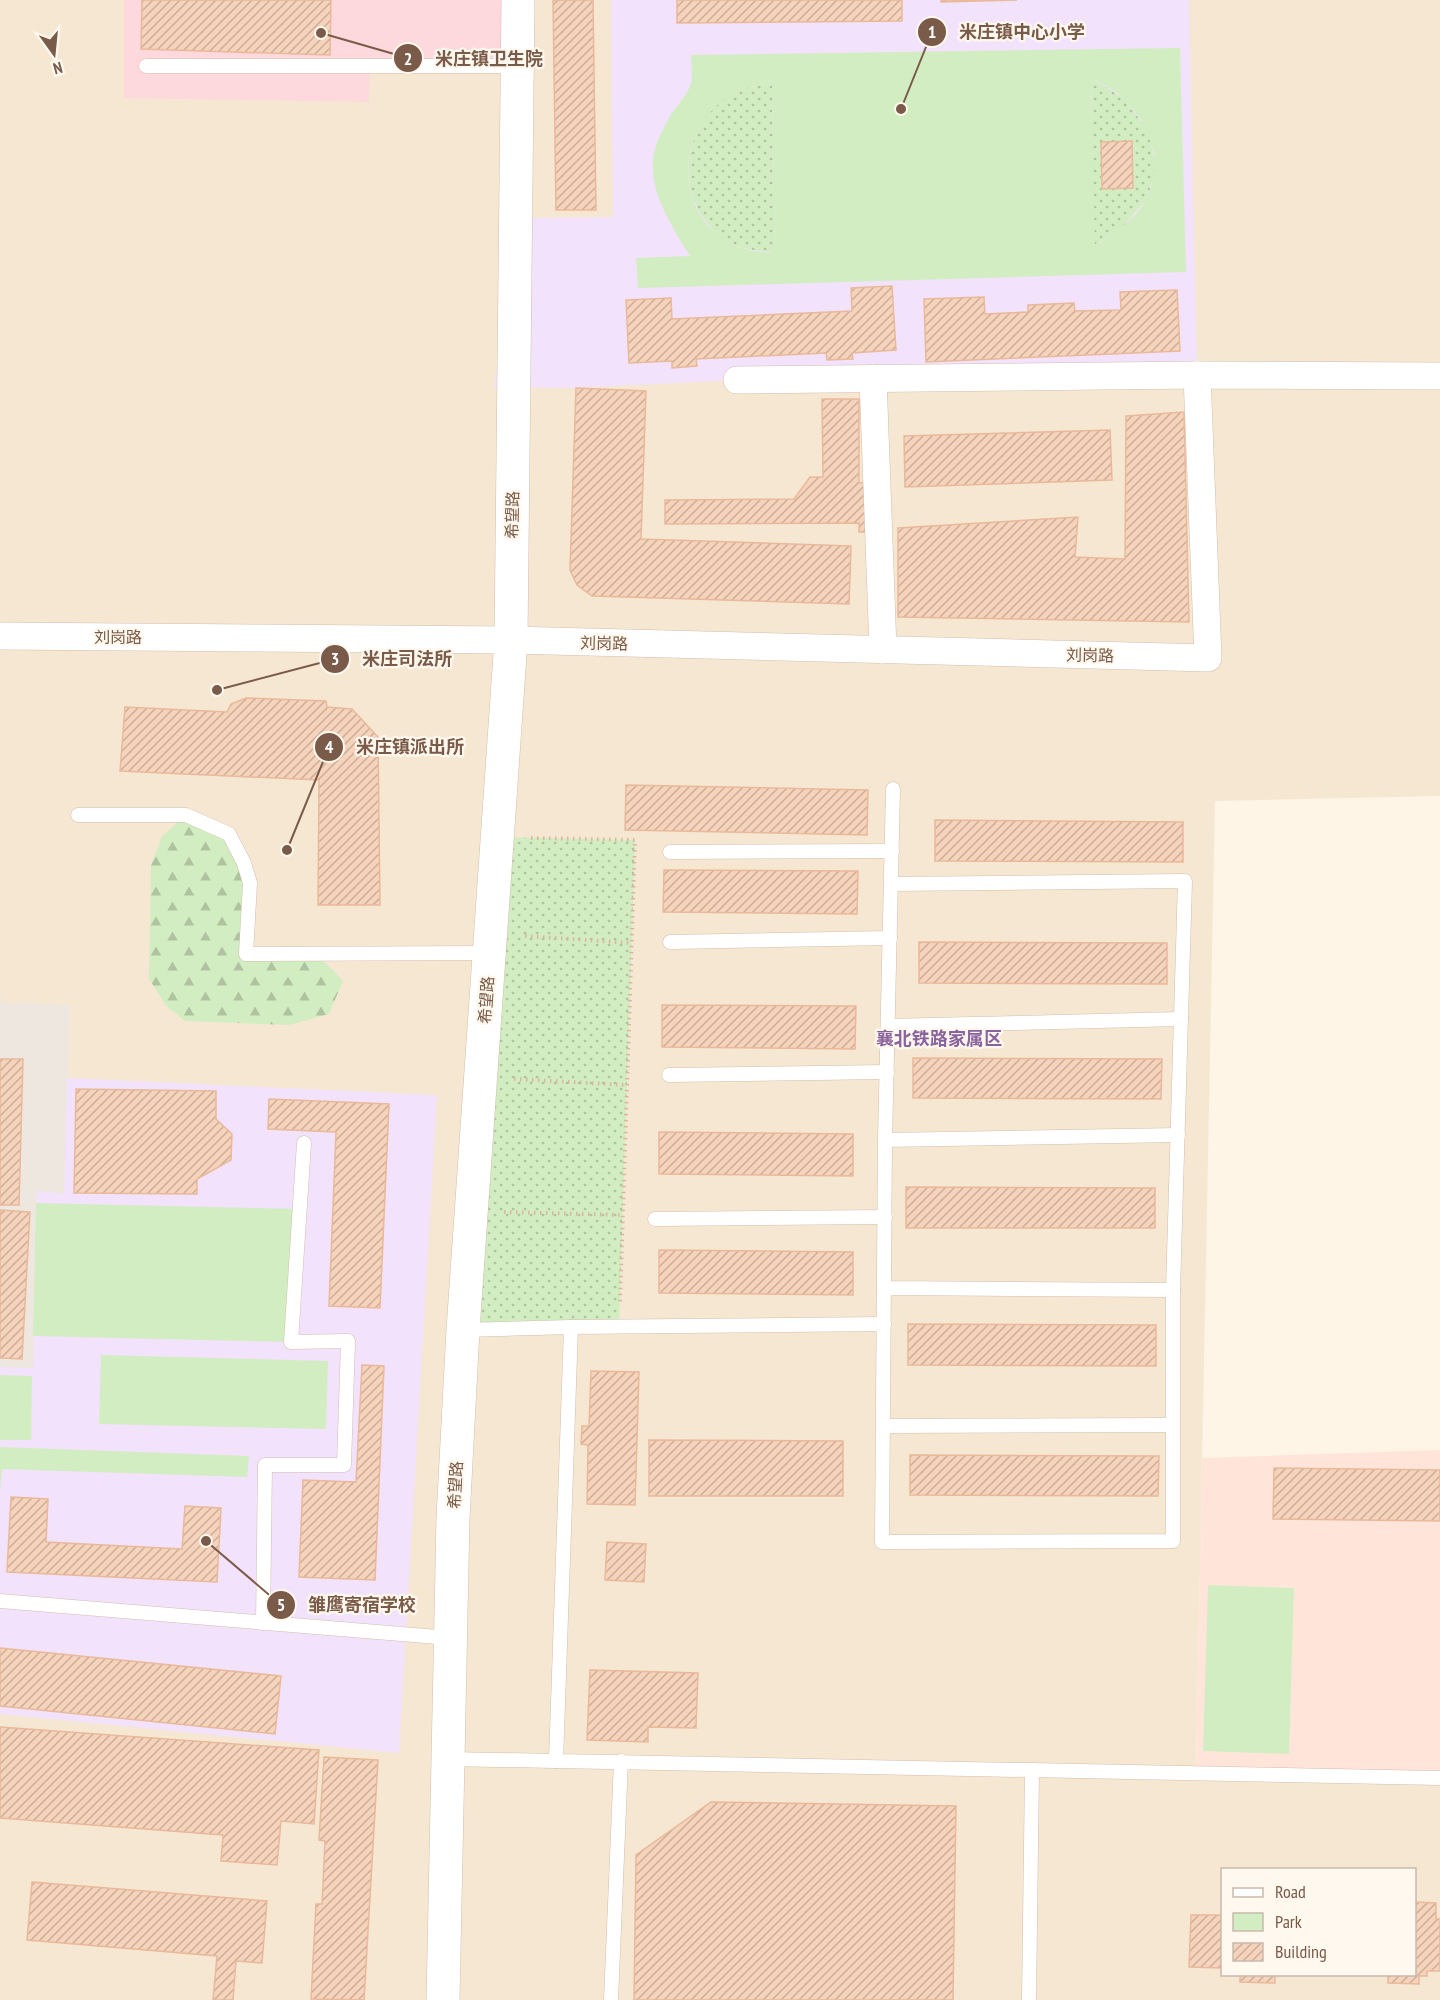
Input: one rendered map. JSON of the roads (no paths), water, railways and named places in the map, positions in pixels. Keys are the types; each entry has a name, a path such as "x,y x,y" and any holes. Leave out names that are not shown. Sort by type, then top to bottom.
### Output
{"street":[{"name":"希望路","path":"443,2000 453,1518 463,1330 511,640 518,0"},
{"name":"刘岗路","path":"0,636 511,640 1208,658 1197,375"},
{"path":"737,380 1197,375 1440,376"},
{"path":"873,378 883,650"}],"lane":[{"path":"147,66 517,66"},
{"path":"891,884 1185,881 1173,1290 1173,1541 882,1542 885,1140 893,789"},
{"path":"78,816 186,815 229,834 244,863 250,883 246,954 490,943"},
{"path":"670,852 892,851"},
{"path":"670,942 890,938"},
{"path":"888,1026 1181,1019"},
{"path":"669,1075 887,1072"},
{"path":"885,1140 1178,1136"},
{"path":"263,1623 265,1465 344,1465 348,1341 291,1342 304,1143"},
{"path":"655,1219 885,1217"},
{"path":"885,1288 1173,1290"},
{"path":"463,1330 884,1324"},
{"path":"556,1761 571,1327"},
{"path":"883,1426 1172,1425"},
{"path":"0,1601 450,1638"},
{"path":"448,1759 1440,1778"},
{"path":"611,2000 621,1761"},
{"path":"1029,2000 1032,1770"}],"place":[{"name":"米庄镇卫生院","path":"321,33"},
{"name":"米庄镇中心小学","path":"901,109"},
{"name":"米庄司法所","path":"217,690"},
{"name":"米庄镇派出所","path":"287,850"},
{"name":"雏鹰寄宿学校","path":"206,1541"}],"district":[{"name":"襄北铁路家属区","path":"939,1039"}]}
